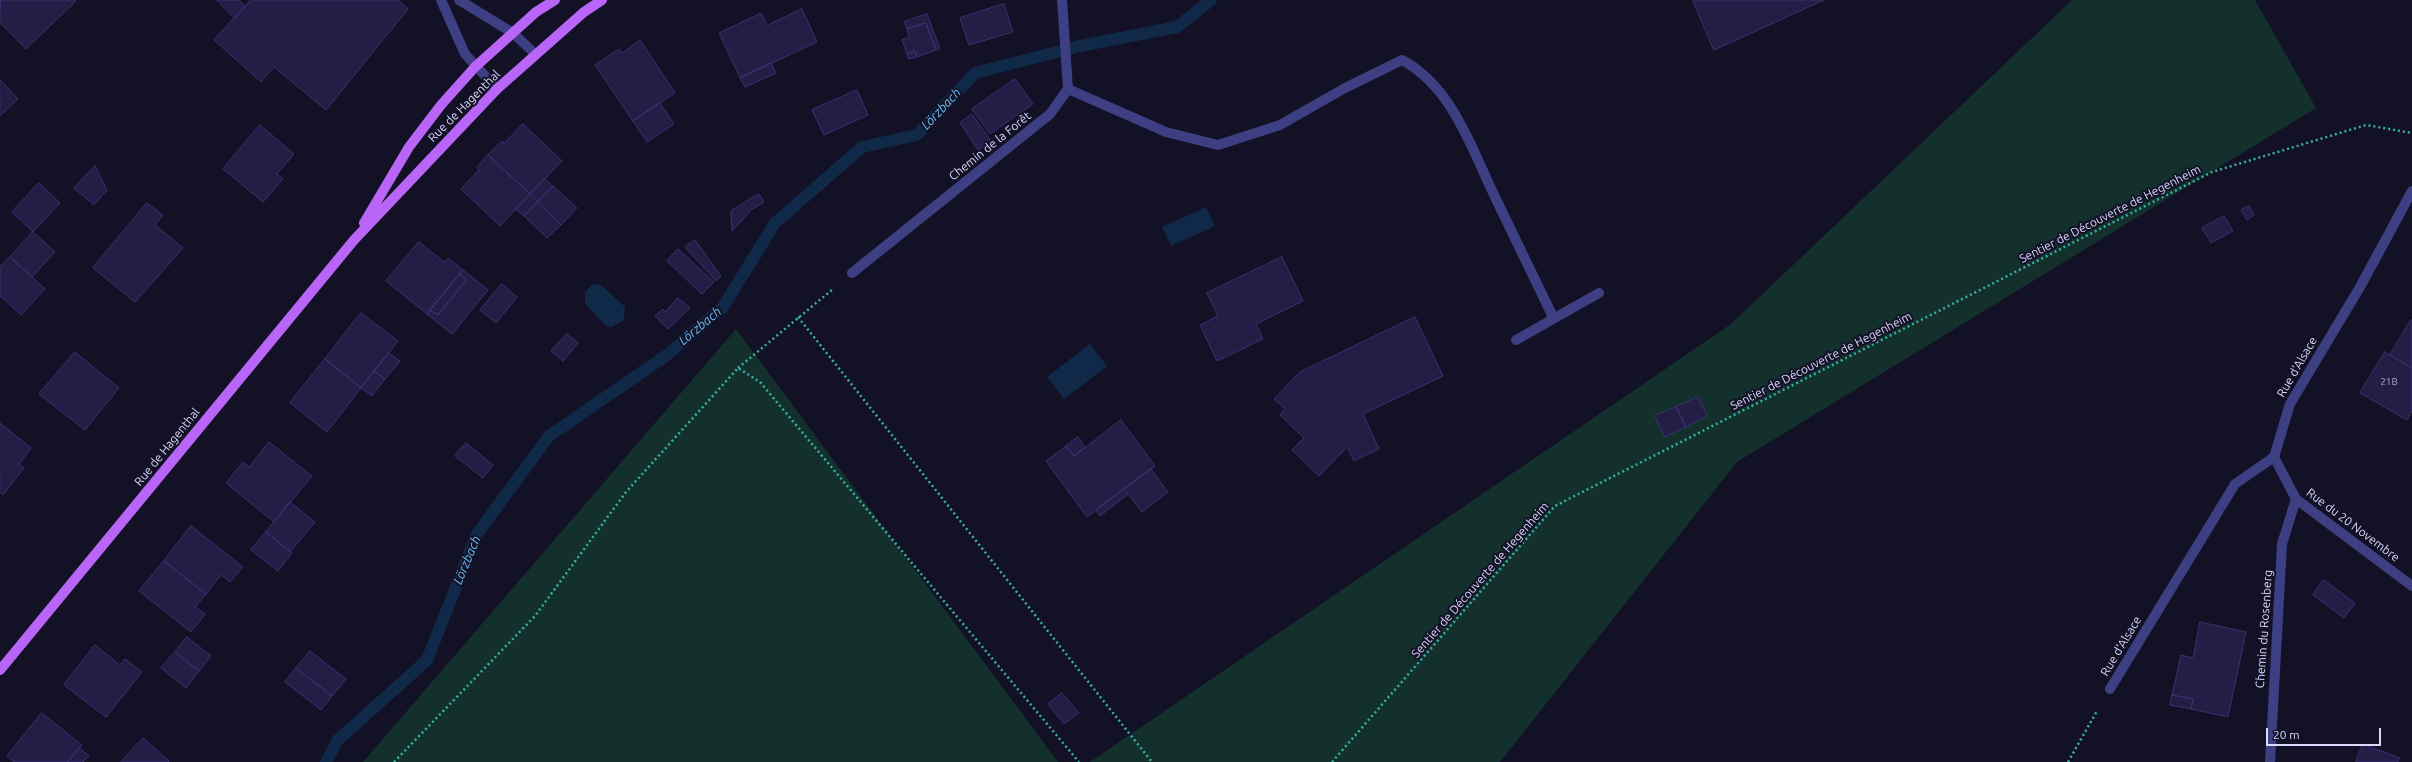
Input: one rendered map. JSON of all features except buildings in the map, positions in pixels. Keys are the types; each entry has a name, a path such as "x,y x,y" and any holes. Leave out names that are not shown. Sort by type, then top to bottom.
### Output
{"main road":[{"name":"Rue de Hagenthal","path":"354,240 409,148 441,106 475,68 536,12 555,0"},
{"name":"Rue de Hagenthal","path":"0,670 354,240 497,89 584,12 602,0"}],"street":[{"path":"441,0 465,54 475,68 497,89"},
{"path":"459,0 513,33 535,54"},
{"path":"1062,0 1068,88 1166,132 1218,145 1280,125 1345,88 1402,60 1417,68 1431,82 1454,112 1553,317"},
{"name":"Chemin de la Forêt","path":"852,273 1050,114 1068,88"},
{"name":"Rue d'Alsace","path":"2110,689 2235,484 2274,457 2290,404 2360,287 2412,191"},
{"path":"1516,340 1553,317 1599,293"},
{"name":"Rue du 20 Novembre","path":"2274,457 2296,499 2412,586"},
{"name":"Chemin du Rosenberg","path":"2270,762 2282,544 2296,499"}],"path":[{"name":"Sentier de Découverte de Hegenheim","path":"1332,762 1555,506 2212,172 2366,124 2412,133"},
{"path":"394,762 535,616 626,492 738,368 852,273"},
{"path":"798,318 1152,762"},
{"path":"738,368 760,382 1079,762"},
{"path":"2068,762 2110,689"}],"green space":[{"path":"2072,0 2255,0 2316,108 1737,462 1500,762 1090,762 1731,324"},
{"path":"736,329 1058,762 363,762"}],"water":[{"path":"1206,207 1215,226 1171,246 1162,227"},
{"path":"600,284 625,307 624,320 612,327 606,326 585,304 585,292 592,285"},
{"path":"1090,344 1107,366 1064,399 1047,377"}],"waterway":[{"name":"Lörzbach","path":"326,762 338,740 427,660 477,534 549,436 667,355 723,307 775,223 862,147 917,135 975,73 1080,46 1177,27 1211,0"}]}
